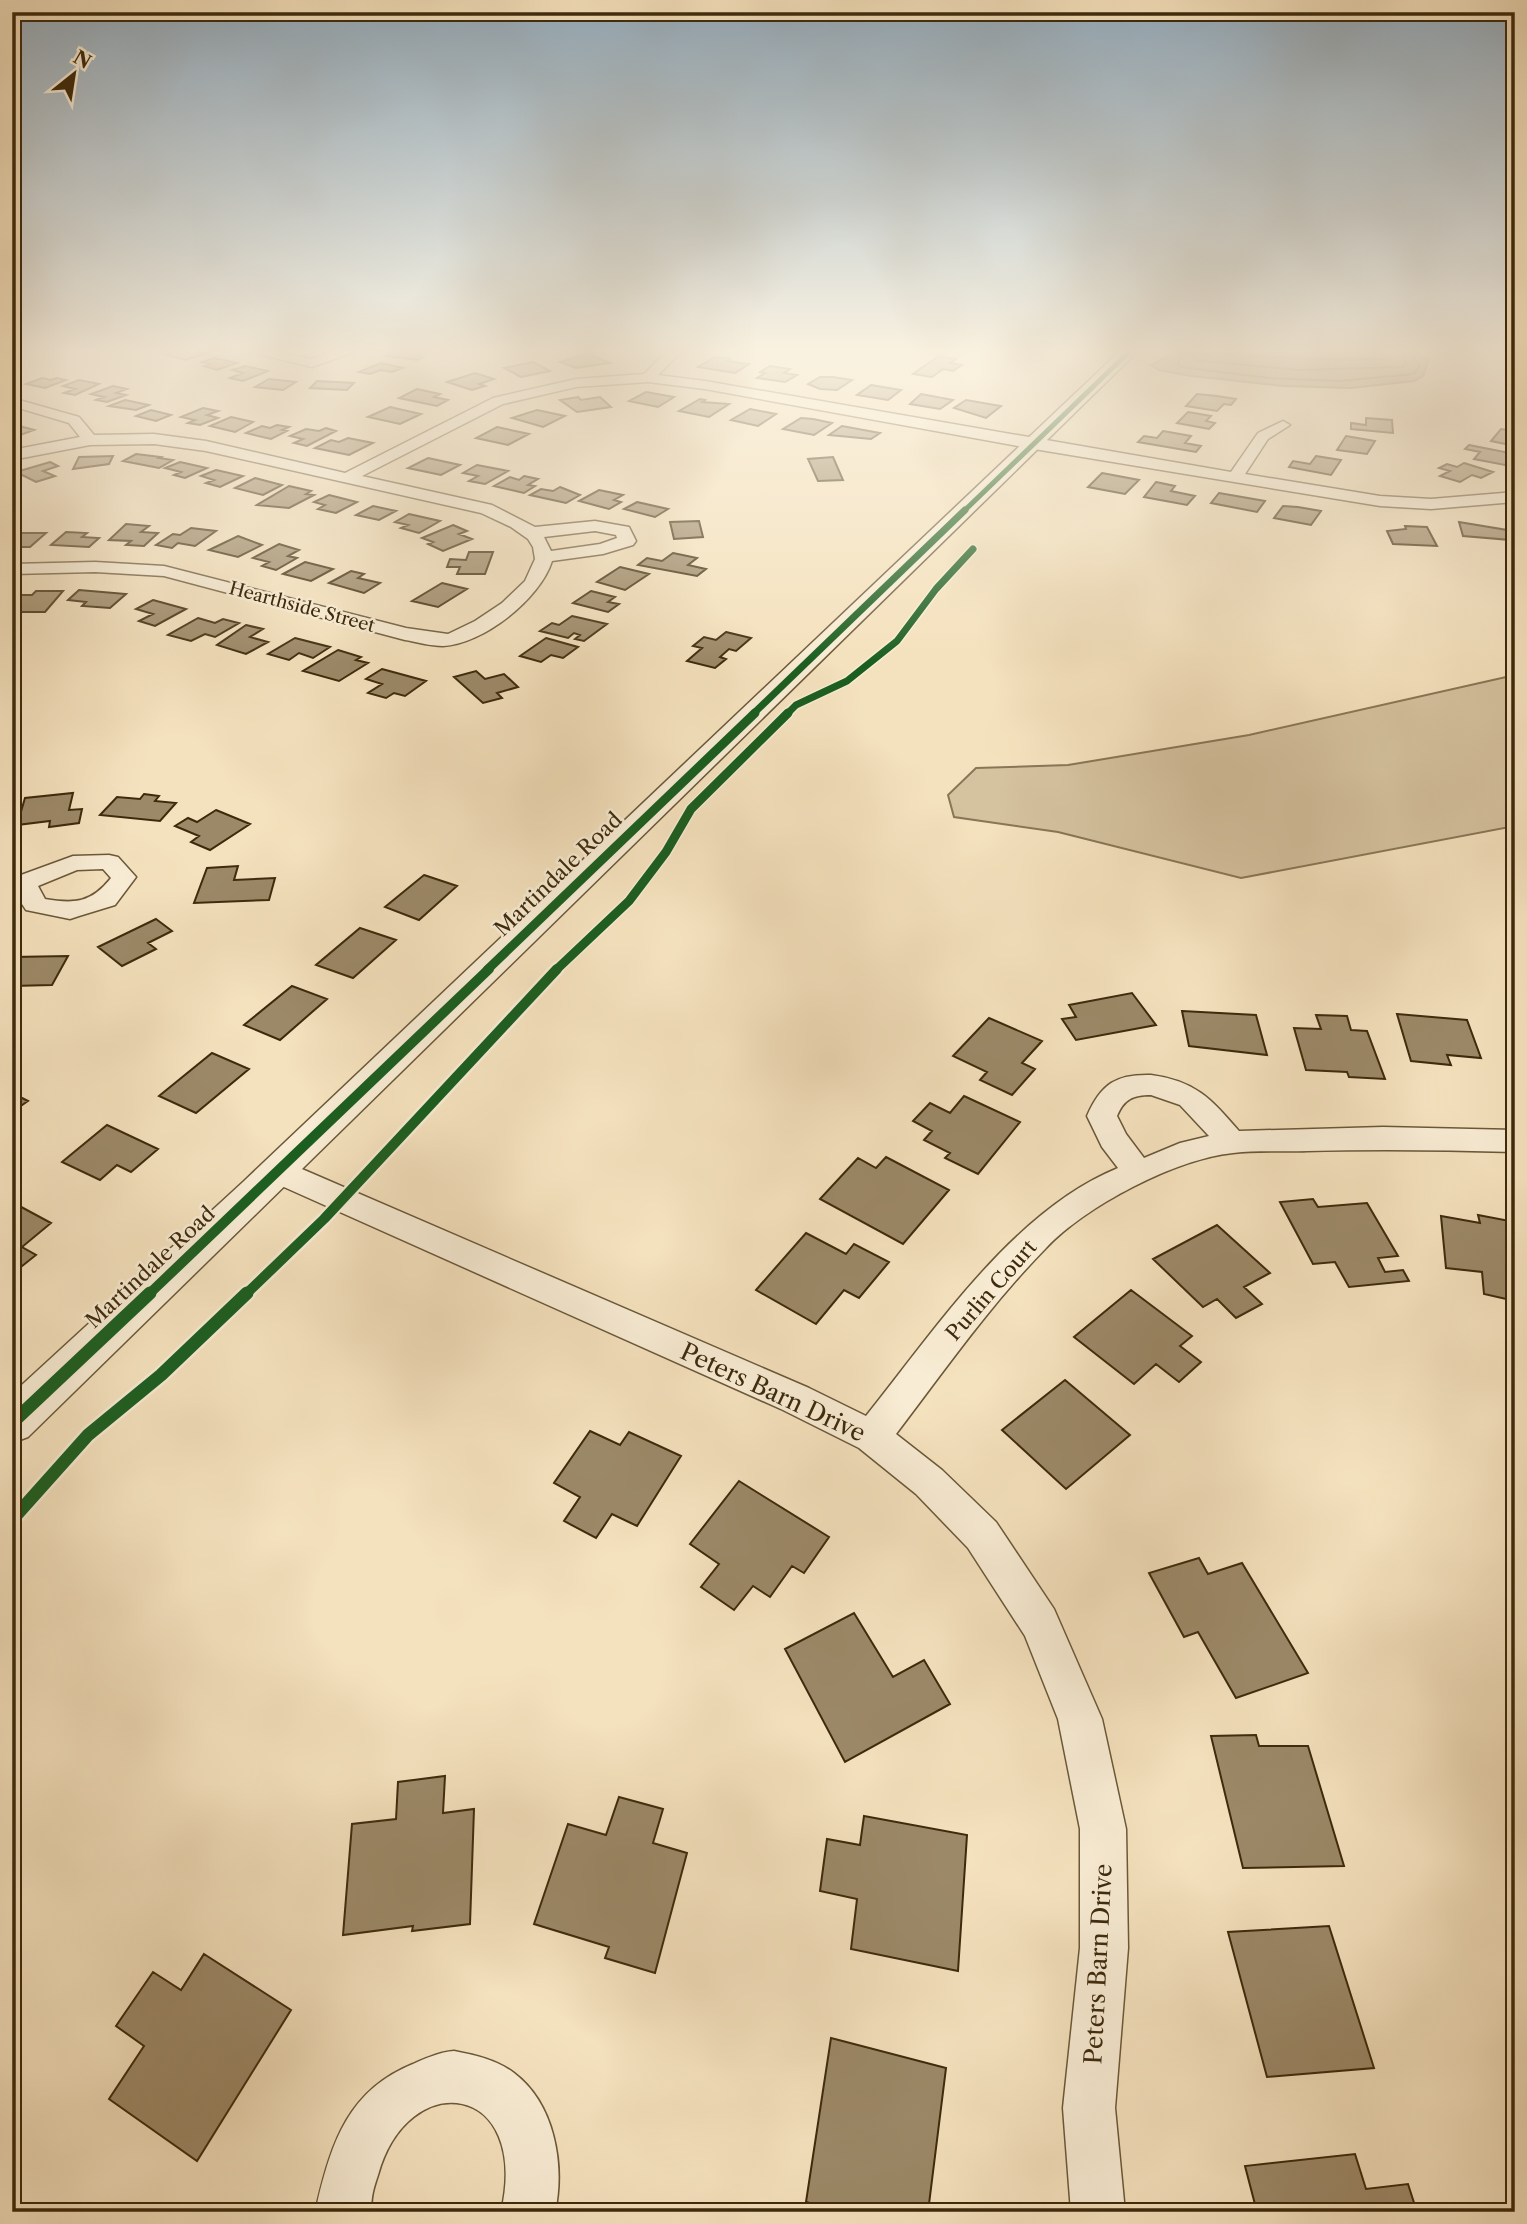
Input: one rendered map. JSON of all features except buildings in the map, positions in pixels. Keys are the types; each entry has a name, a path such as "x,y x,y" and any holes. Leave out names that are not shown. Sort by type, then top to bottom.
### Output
{"street":[{"path":"239,455 347,478 393,455"},
{"name":"Martindale Road","path":"15,1417 277,1171 1023,455"},
{"path":"1103,455 1380,501 1431,504 1515,497"},
{"path":"1235,477 1250,455"},
{"name":"Hearthside Street","path":"12,569 95,567 164,571 405,634 444,641 474,629 518,600 539,576 538,545 510,519 486,509 347,478"},
{"path":"1137,1172 1113,1139 1102,1116 1111,1097 1127,1088 1147,1084 1171,1088 1193,1100 1233,1142"},
{"name":"Purlin Court","path":"872,1437 972,1309 1035,1238 1068,1210 1108,1185 1191,1151 1233,1142 1383,1138 1515,1141"},
{"name":"Peters Barn Drive","path":"277,1171 796,1399 872,1437 929,1482 982,1535 1040,1623 1080,1719 1103,1829 1104,1948 1089,2108 1098,2212"},
{"path":"345,2212 344,2204 355,2155 381,2114 415,2087 453,2076 489,2084 516,2110 533,2150 532,2199 528,2212"}],"shaded area":[{"path":"1515,675 1515,826 1241,878 1058,832 954,817 948,795 976,768 1068,765 1249,735"}],"cycle path":[{"path":"12,1423 257,1192 1022,455"},
{"path":"12,1520 88,1435 161,1375 324,1219 557,969 629,901 666,852 691,809 796,705 847,681 897,641 936,589 973,549"}]}
